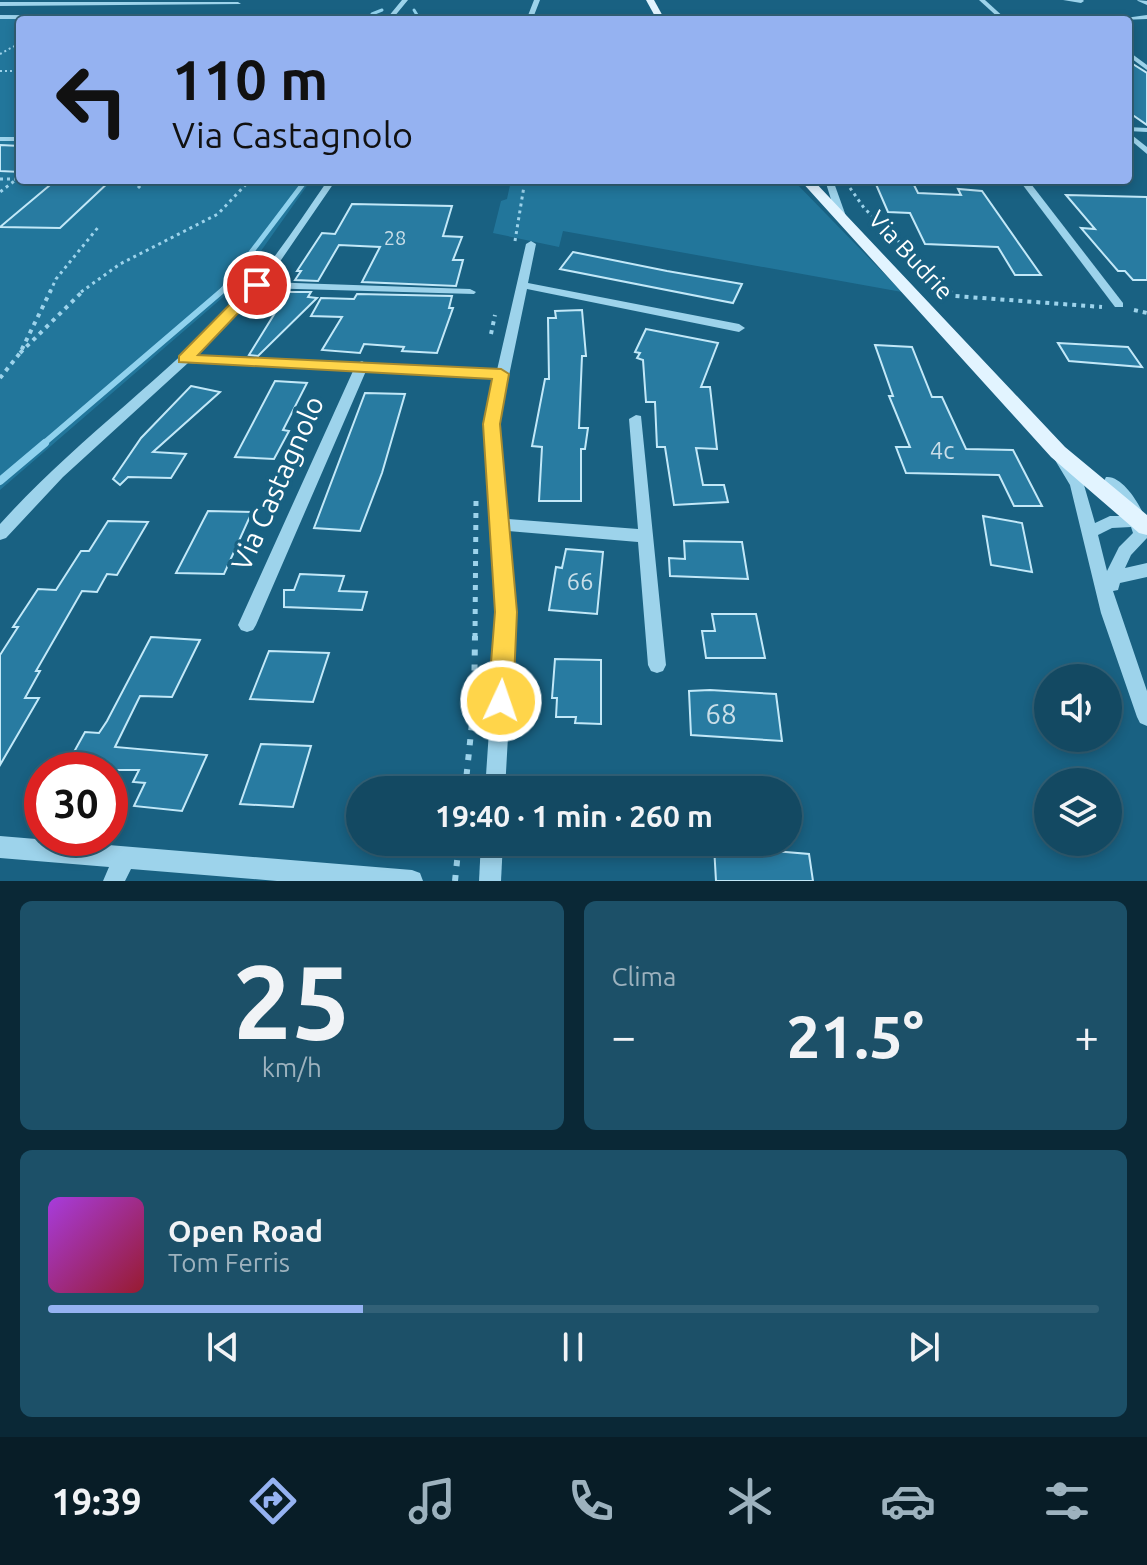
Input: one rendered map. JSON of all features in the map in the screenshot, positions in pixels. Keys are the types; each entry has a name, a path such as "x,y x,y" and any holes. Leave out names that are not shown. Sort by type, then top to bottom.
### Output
{"main road":[{"name":"Via Budrie","path":"810,184 1058,452 1145,520"},
{"name":"Via Budrie","path":"979,365 1111,481 1145,520"}],"street":[{"path":"392,16 405,0"},
{"path":"982,0 1000,16"},
{"path":"1066,0 1080,0"},
{"path":"1140,0 1147,3"},
{"path":"0,4 238,4"},
{"path":"1132,135 1147,151"},
{"path":"0,534 34,493 185,359 257,285 329,184"},
{"path":"830,184 842,219"},
{"path":"1026,184 1119,305"},
{"path":"496,776 506,612 492,424 531,244"},
{"path":"257,285 470,292"},
{"path":"522,285 739,328"},
{"name":"Via Castagnolo","path":"185,359 501,374"},
{"name":"Via Castagnolo","path":"247,625 362,365"},
{"path":"636,419 657,665"},
{"path":"1058,452 1077,485 1110,613 1147,717"},
{"path":"1088,533 1110,522 1145,520 1141,535 1125,551 1112,578 1110,613"},
{"path":"499,524 644,536"},
{"path":"1112,578 1147,570"},
{"path":"0,847 412,881"},
{"path":"490,881 491,856"},
{"path":"114,881 124,858"}],"path":[{"path":"0,192 16,180"},
{"path":"138,188 142,184"},
{"path":"0,378 74,297 120,264 218,214 246,184"},
{"path":"847,184 864,208 955,296 1102,307 1119,305"},
{"path":"20,353 56,279 100,225"},
{"path":"455,881 458,856"}],"shaded area":[{"path":"0,17 16,17 16,184 308,184 237,285 0,490"},
{"path":"510,184 797,184 902,292 563,231 559,247 493,233 501,201 507,199"}],"building":[{"path":"1132,64 1147,73 1147,125 1134,116"},
{"path":"0,145 16,146 16,172 0,171"},
{"path":"51,184 107,184 60,228 0,227"},
{"path":"876,184 914,184 918,193 961,195 958,189 982,191 1041,275 1015,275 998,247 925,244 910,213 888,212"},
{"path":"1066,195 1147,197 1147,280 1133,280 1125,271 1118,271 1081,228 1095,229"},
{"path":"352,204 452,206 443,236 462,237 453,260 463,260 456,286 362,282 380,247 339,245 318,281 295,280 301,271 297,271 322,233 335,234"},
{"path":"573,252 742,284 733,303 560,269"},
{"path":"288,292 311,292 308,297 317,298 258,356 249,355"},
{"path":"357,294 452,296 449,308 453,308 437,353 364,344 360,353 322,350 342,317 311,316 321,298 354,299"},
{"path":"582,310 586,356 582,356 579,428 588,428 585,449 581,449 581,501 539,501 542,447 532,446 545,379 549,379 548,318 556,318 555,311"},
{"path":"646,329 718,343 701,387 710,387 717,449 696,448 703,485 724,485 728,502 674,505 665,447 657,447 655,402 646,402 643,360 637,358 640,353 635,352"},
{"path":"1058,343 1128,347 1142,367 1069,361"},
{"path":"875,345 912,347 932,397 942,397 966,449 1013,450 1042,506 1014,506 999,475 906,473 896,447 910,447 889,396 893,396"},
{"path":"275,381 307,383 283,430 289,431 274,459 235,457"},
{"path":"191,386 220,392 153,452 186,454 171,478 128,477 120,485 113,479 141,438"},
{"path":"365,393 405,394 382,473 360,531 314,528"},
{"path":"208,511 252,512 224,574 176,573"},
{"path":"983,516 1022,523 1032,572 991,565"},
{"path":"108,521 148,522 117,575 107,574 97,592 82,591 36,671 40,671 25,698 39,698 0,765 0,655 18,627 13,627 38,589 56,590 81,551 89,551"},
{"path":"684,541 742,542 748,579 670,576 669,558 685,559"},
{"path":"566,549 603,552 597,614 549,610 556,567 562,568"},
{"path":"300,574 344,576 339,591 367,592 362,610 284,607 284,590 294,590"},
{"path":"712,614 756,614 765,658 706,658 702,631 715,631"},
{"path":"151,637 200,640 172,697 140,696 115,747 207,755 182,811 134,806 145,783 133,782 139,770 128,770 128,752 74,752 85,732 99,733"},
{"path":"269,651 329,653 313,702 250,699"},
{"path":"555,659 601,660 601,724 575,723 576,717 556,717 557,698 552,698"},
{"path":"689,691 776,694 782,741 691,735"},
{"path":"261,744 311,746 293,807 240,804"},
{"path":"802,853 809,854 813,881 716,881 715,856 802,856"}],"waterway":[{"path":"372,14 382,10"},
{"path":"414,10 417,15"},
{"path":"222,291 303,184"},
{"path":"42,445 222,291"},
{"path":"0,481 45,443"}],"route":[{"path":"257,285 185,359 501,374 492,424 506,612 501,701"}]}
